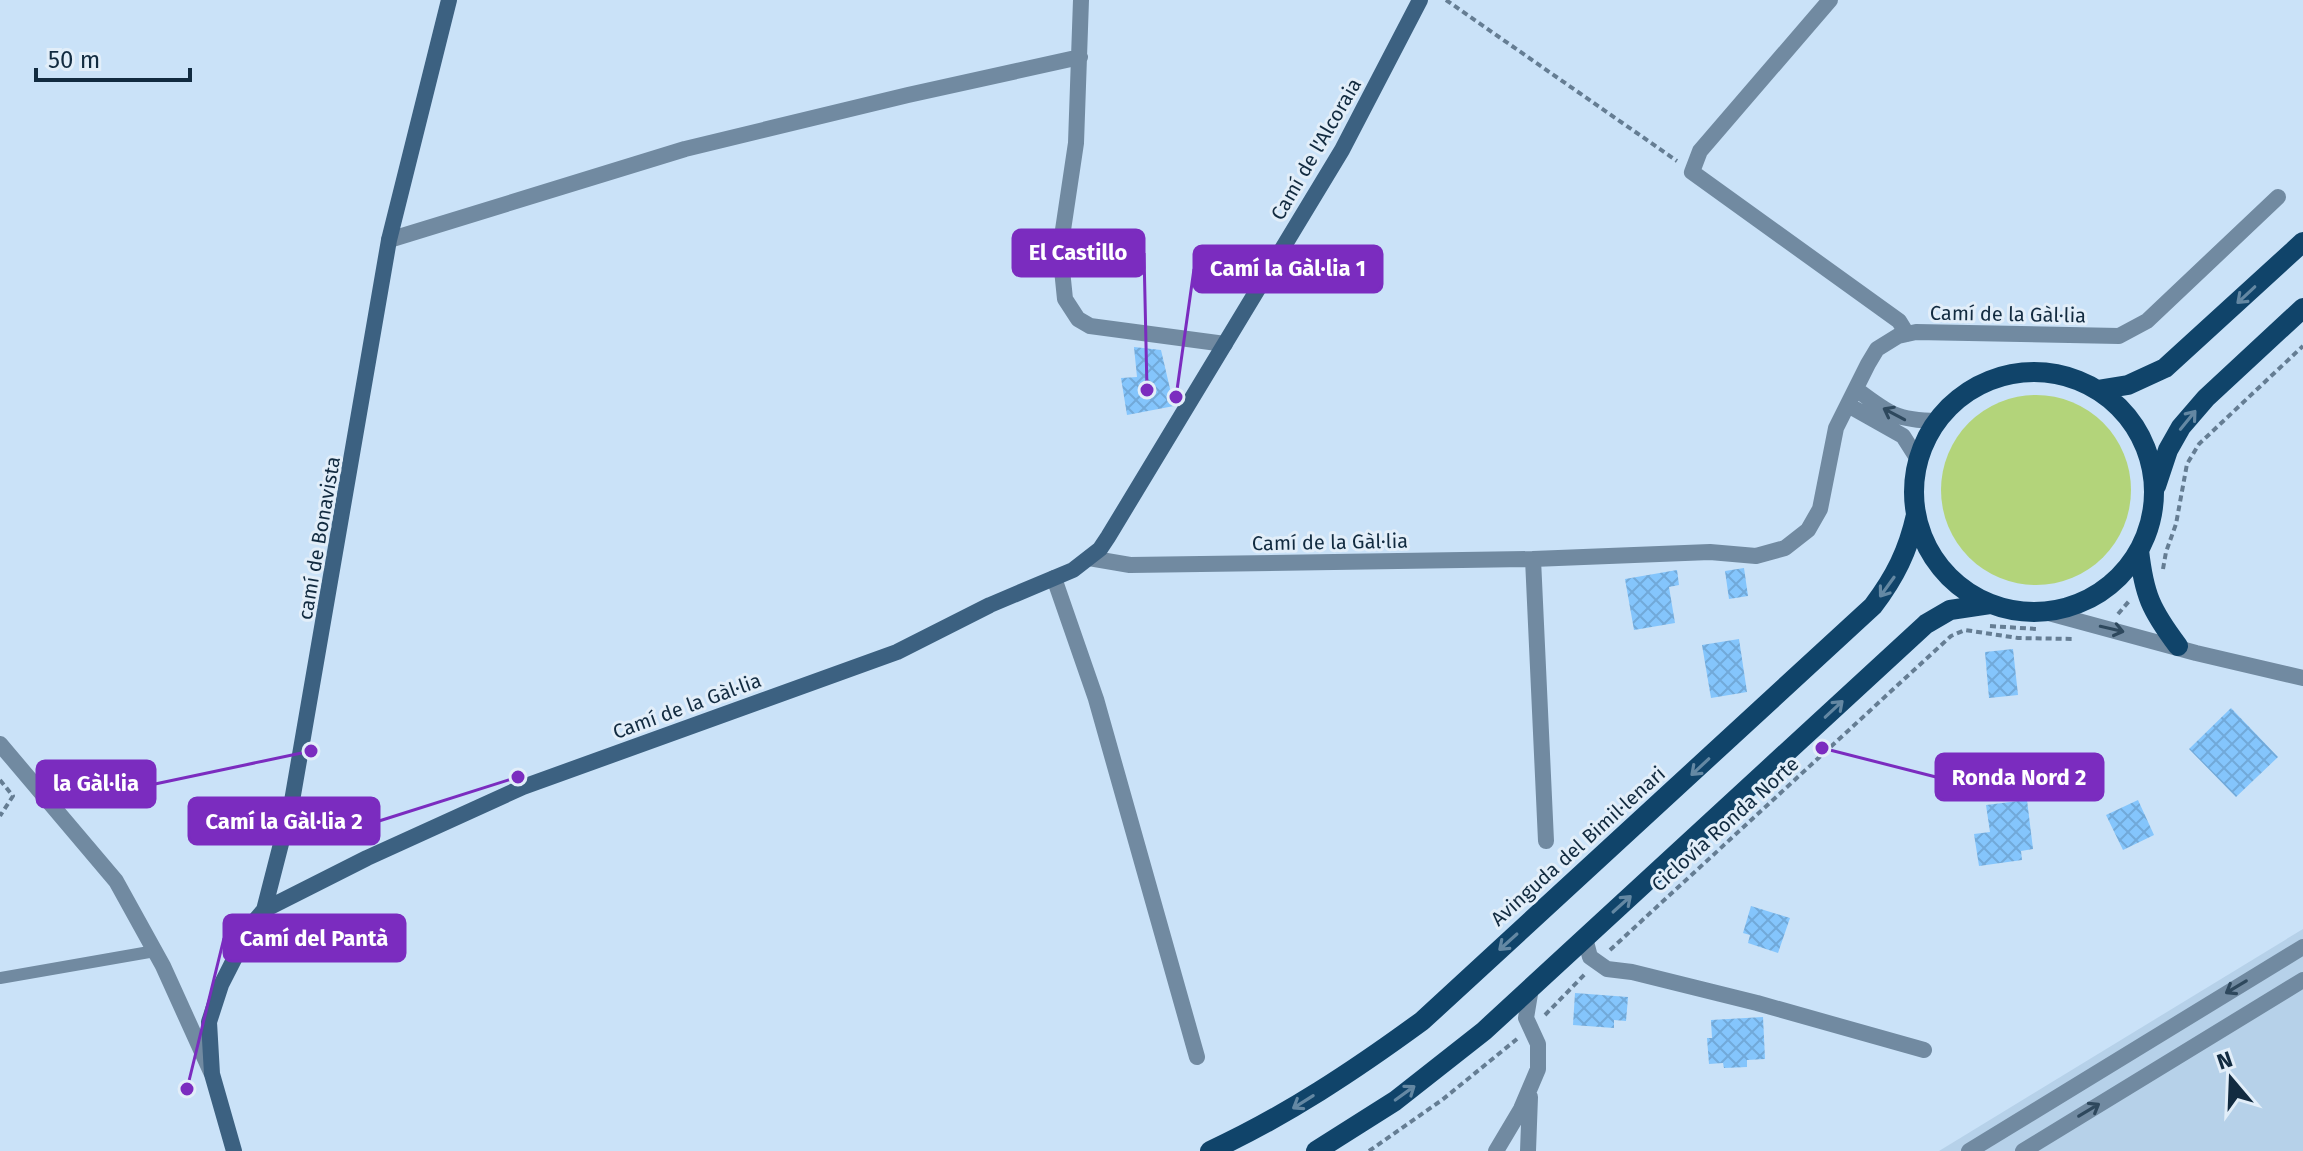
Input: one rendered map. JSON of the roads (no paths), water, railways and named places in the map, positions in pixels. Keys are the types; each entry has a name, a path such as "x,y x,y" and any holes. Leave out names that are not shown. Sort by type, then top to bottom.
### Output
{"main road":[{"path":"2097,390 2128,385 2165,368 2303,242"},
{"path":"2154,489 2168,450 2181,427 2206,398 2303,308"},
{"path":"2055,374 2097,390 2116,405 2140,436 2149,458 2154,489 2152,515 2139,550 2118,578 2096,595 2045,621 1990,604 1965,591 1948,577 1931,555 1916,515 1917,458 1937,421 1964,395 2005,376 2055,374"},
{"name":"Avinguda del Bimil·lenari","path":"1210,1151 1285,1113 1422,1021 1873,606 1898,570 1909,545 1916,515"},
{"path":"2139,550 2141,592 2178,646"},
{"path":"1316,1151 1439,1069 1926,624 1950,610 1990,604"}],"street":[{"name":"camí de Bonavista","path":"234,1151 212,1074 209,1022 221,985 252,924 264,910 292,801 389,240 449,0"},
{"path":"1081,0 1076,143 1060,250 1065,299 1078,319 1090,326 1225,344"},
{"name":"Camí de l'Alcoraia","path":"1089,558 1108,537 1342,150 1420,0"},
{"path":"1830,0 1700,151 1692,172 1899,321 1907,334"},
{"path":"389,240 685,149 1080,57"},
{"name":"Camí de la Gàl·lia","path":"264,910 367,858 523,787 897,652 990,605 1054,578 1089,558 1130,565 1533,559 1710,552 1756,556 1785,548 1808,530 1820,509 1836,428 1877,349 1898,336 1916,332 2119,336 2147,321 2278,197"},
{"path":"1856,389 1907,421 1937,421"},
{"path":"1848,405 1903,436 1917,458"},
{"path":"1533,559 1546,841"},
{"path":"1054,578 1096,699 1197,1057"},
{"path":"2045,621 2114,624 2196,653 2303,678"},
{"path":"0,744 116,881 155,951 212,1074"},
{"path":"1585,938 1590,957 1607,969 1701,989 1924,1050"},
{"path":"1969,1151 1988,1144 2303,947"},
{"path":"2023,1151 2303,980"},
{"path":"1496,1151 1521,1109 1538,1069 1538,1044 1526,1018 1531,988"},
{"path":"1528,1151 1530,1088"}],"lane":[{"path":"0,978 155,951"}],"place":[{"name":"El Castillo","path":"1147,390"},
{"name":"Camí la Gàl·lia 1","path":"1176,397"},
{"name":"Ronda Nord 2","path":"1822,748"},
{"name":"la Gàl·lia","path":"311,751"},
{"name":"Camí la Gàl·lia 2","path":"518,777"},
{"name":"Camí del Pantà","path":"187,1089"}]}
